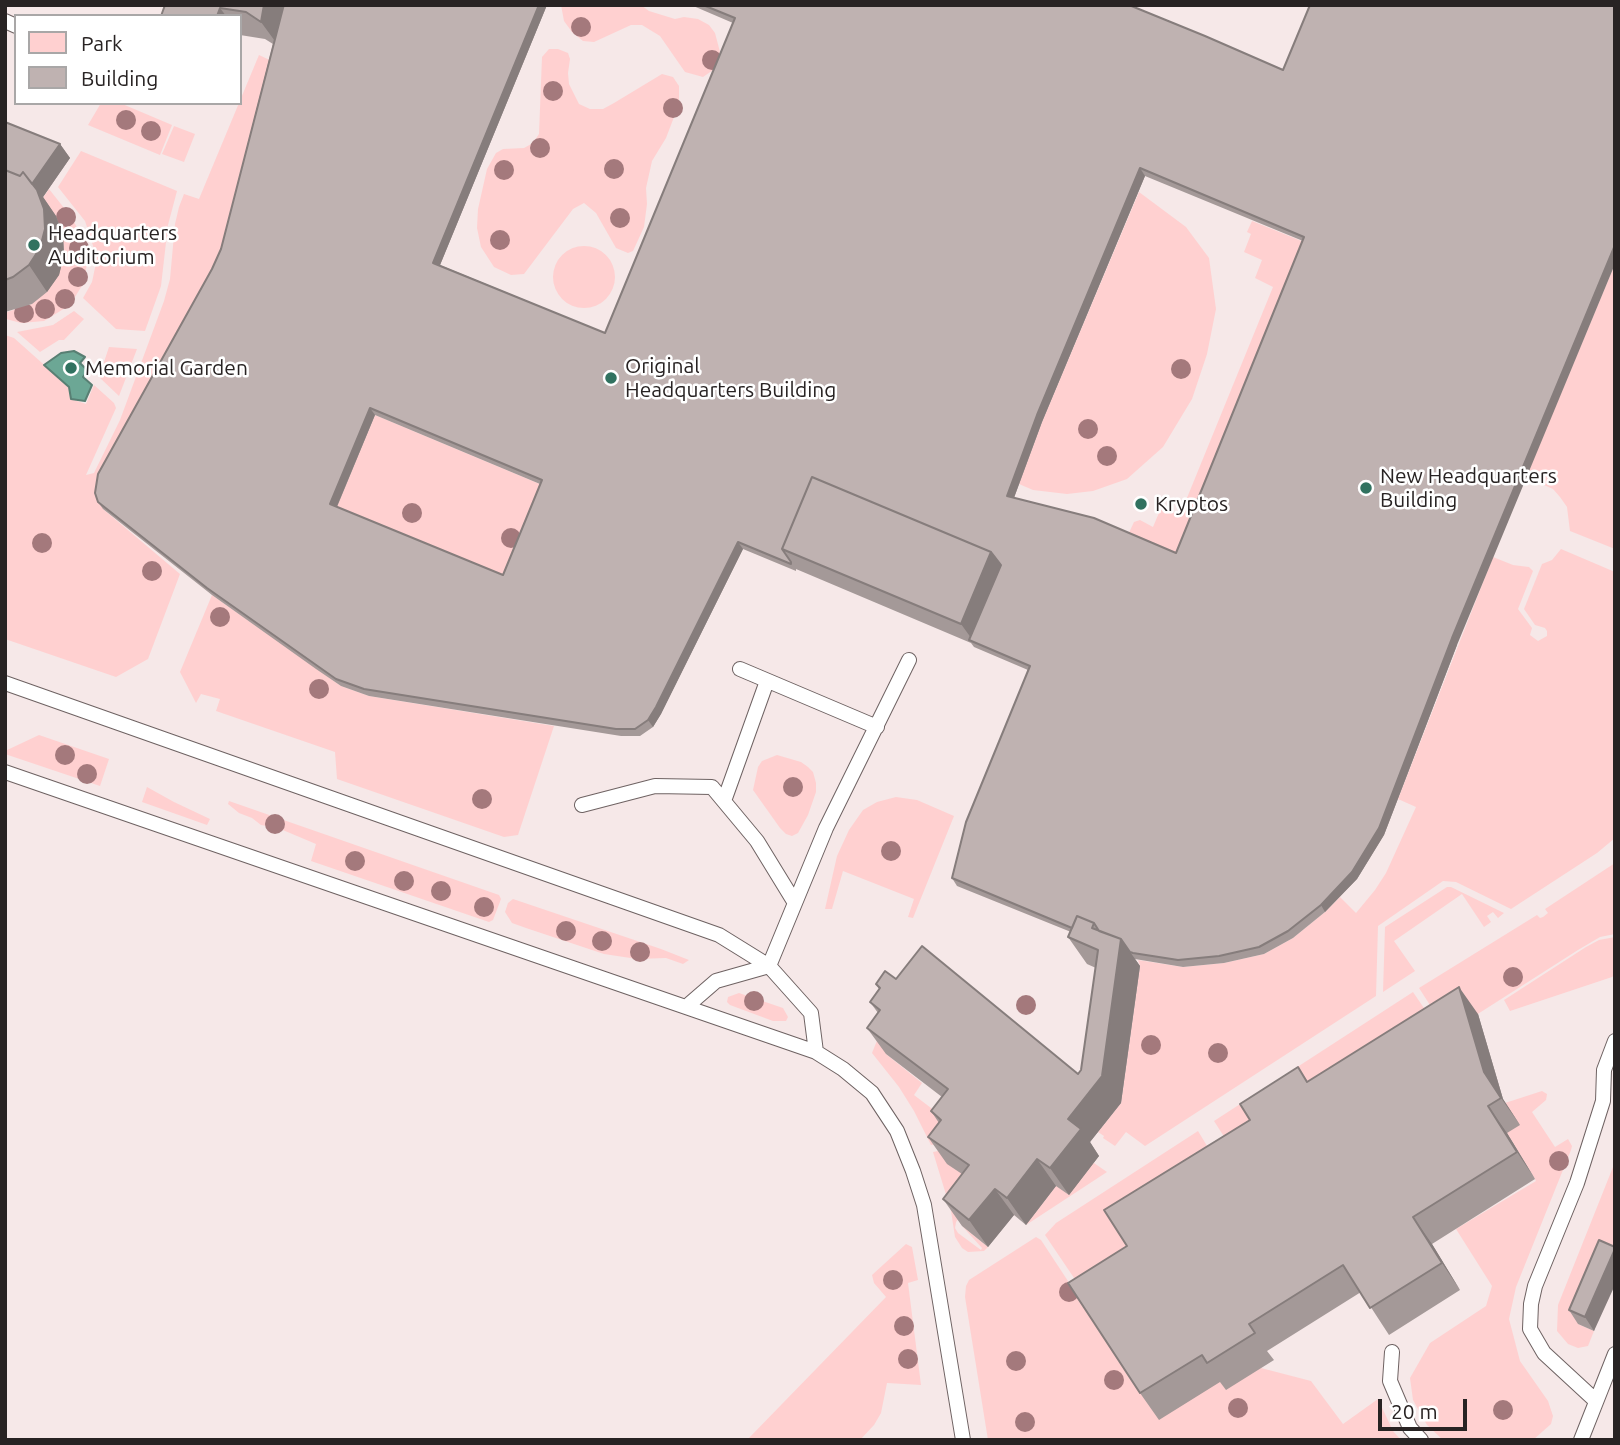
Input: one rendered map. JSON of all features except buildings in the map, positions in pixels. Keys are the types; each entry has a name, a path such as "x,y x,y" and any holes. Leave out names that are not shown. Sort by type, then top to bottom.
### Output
{"lane":[{"path":"769,966 826,828 909,660"},
{"path":"740,669 877,727"},
{"path":"724,801 768,681"},
{"path":"5,683 719,935 769,966 811,1013 816,1052"},
{"path":"5,772 816,1052 844,1069 872,1093 897,1131 924,1205 962,1440"},
{"path":"582,804 655,786 712,787 757,841 795,903"},
{"path":"686,1007 716,981 769,966"},
{"path":"1597,1401 1544,1353 1530,1329 1531,1304 1535,1286 1577,1183 1603,1101 1604,1070 1615,1041"},
{"path":"1392,1352 1391,1381 1410,1428 1421,1440"},
{"path":"1581,1440 1615,1354"}],"green space":[{"path":"561,5 641,5 649,11 675,19 698,19 709,25 715,33 720,52 716,68 703,77 685,72 660,36 642,25 631,25 594,42 583,41 564,21"},
{"path":"549,49 568,53 569,84 579,104 590,109 603,109 662,74 673,77 679,86 679,104 666,138 652,161 646,188 644,227 633,251 628,253 616,248 596,213 584,203 573,209 524,274 511,275 494,267 481,247 477,228 478,209 487,169 496,153 503,149 524,148 533,143 539,134 542,57"},
{"path":"259,55 274,62 224,263 103,509 180,574 148,659 116,677 5,639 5,335 14,338 69,387 71,399 86,404 94,385 114,403 116,408 86,475 94,473 120,420 164,301 170,279 175,224 184,194 199,199 238,105 242,105 242,96"},
{"path":"100,105 125,105 172,125 160,155 88,125"},
{"path":"174,126 195,134 184,162 162,154"},
{"path":"81,151 177,191 168,225 161,286 145,331 116,329 83,298 92,282 95,252 85,221 58,187"},
{"path":"49,189 72,218 84,241 87,264 83,284 70,305 44,321 21,323 6,319 7,312 32,304 42,199"},
{"path":"1139,192 1186,227 1209,258 1216,309 1207,354 1192,399 1163,447 1127,479 1093,491 1067,494 1033,490 1019,484 1042,422"},
{"path":"1252,221 1309,244 1180,560 1127,537 1134,522 1140,520 1153,527 1161,508 1180,515 1273,287 1255,278 1262,260 1244,252 1251,234 1247,232"},
{"path":"578,246 590,246 606,255 613,265 613,289 606,299 590,308 578,308 567,303 558,294 553,283 553,271 558,260 567,251"},
{"path":"1615,264 1615,549 1570,531 1567,507 1560,497 1553,489 1526,477"},
{"path":"74,311 84,319 64,340 59,340 40,352 17,332 53,325"},
{"path":"109,347 137,349 119,396 99,377"},
{"path":"375,415 547,487 508,582 335,511"},
{"path":"1561,549 1615,572 1615,838 1597,853 1511,909 1456,882 1443,881 1378,926 1376,996 1145,1146 1126,1132 1115,1146 1103,1138 1098,1132 1121,1103 1140,966 1138,960 1183,967 1224,963 1264,954 1293,938 1340,897 1356,913 1386,873 1416,807 1398,799 1493,557 1513,565 1529,567 1533,571 1518,609 1532,628 1530,635 1538,641 1547,636 1547,631 1535,625 1524,609 1542,564 1552,560"},
{"path":"212,595 341,686 369,696 554,726 518,835 504,837 337,779 335,752 216,711 220,699 201,694 196,703 180,672"},
{"path":"39,735 109,759 100,786 5,754 5,751"},
{"path":"777,755 801,762 808,767 813,772 816,783 816,792 808,815 798,833 792,836 780,828 753,790 762,761"},
{"path":"147,787 210,819 207,825 142,802"},
{"path":"896,797 917,800 954,816 913,918 908,917 914,899 843,871 832,909 825,909 837,856 849,830 863,810 877,802"},
{"path":"229,801 499,895 501,899 493,920 489,922 311,861 316,844 278,828 261,825 239,813 228,804"},
{"path":"1615,863 1615,934 1600,937 1578,950 1448,1033 1419,988 1537,915 1543,917 1548,913 1545,909"},
{"path":"1447,887 1504,913 1498,918 1493,912 1487,916 1491,922 1484,927 1462,894 1394,941 1415,971 1383,992 1385,927"},
{"path":"513,899 689,960 683,964 666,958 637,959 604,954 526,928 512,923 505,912 508,903"},
{"path":"1615,937 1615,975 1510,1011 1504,1000 1586,947 1599,940"},
{"path":"909,961 940,964 886,1054 922,1083 914,1095 952,1124 939,1144 931,1145 899,1087 872,1053"},
{"path":"1413,992 1443,1036 1241,1163 1214,1121"},
{"path":"739,993 783,1008 788,1017 786,1021 773,1021 727,1002 728,997"},
{"path":"1542,1091 1547,1094 1546,1100 1532,1112 1555,1147 1568,1139 1572,1146 1516,1287 1509,1319 1520,1361 1548,1401 1553,1416 1551,1424 1533,1440 1443,1440 1427,1425 1413,1400 1410,1378 1430,1343 1486,1306 1492,1286 1456,1229 1536,1181 1507,1133 1505,1103"},
{"path":"1198,1131 1224,1174 1143,1268 1093,1306 1045,1235 1056,1223"},
{"path":"938,1151 988,1192 968,1205 955,1228 981,1250 962,1226 988,1247 984,1251 968,1252 955,1237 951,1211 933,1152"},
{"path":"1615,1162 1615,1248 1578,1324 1594,1331 1588,1346 1578,1348 1568,1344 1557,1331 1558,1305"},
{"path":"1094,1163 1107,1172 1026,1225 1056,1186"},
{"path":"1036,1237 1041,1240 1087,1310 1221,1381 1261,1368 1311,1381 1343,1424 1378,1399 1393,1431 1401,1440 988,1440 965,1297 966,1286 969,1280"},
{"path":"906,1244 912,1247 918,1280 908,1283 921,1385 887,1383 881,1413 860,1440 747,1440 886,1297 874,1283 872,1275"}],"shaded area":[{"path":"74,351 85,357 80,363 88,371 83,377 92,385 85,401 71,399 69,387 44,365 61,353"}],"place":[{"name":"Headquarters Auditorium","path":"34,245"},
{"name":"Memorial Garden","path":"71,368"},
{"name":"Original Headquarters Building","path":"611,378"},
{"name":"New Headquarters Building","path":"1366,488"},
{"name":"Kryptos","path":"1141,504"}]}
